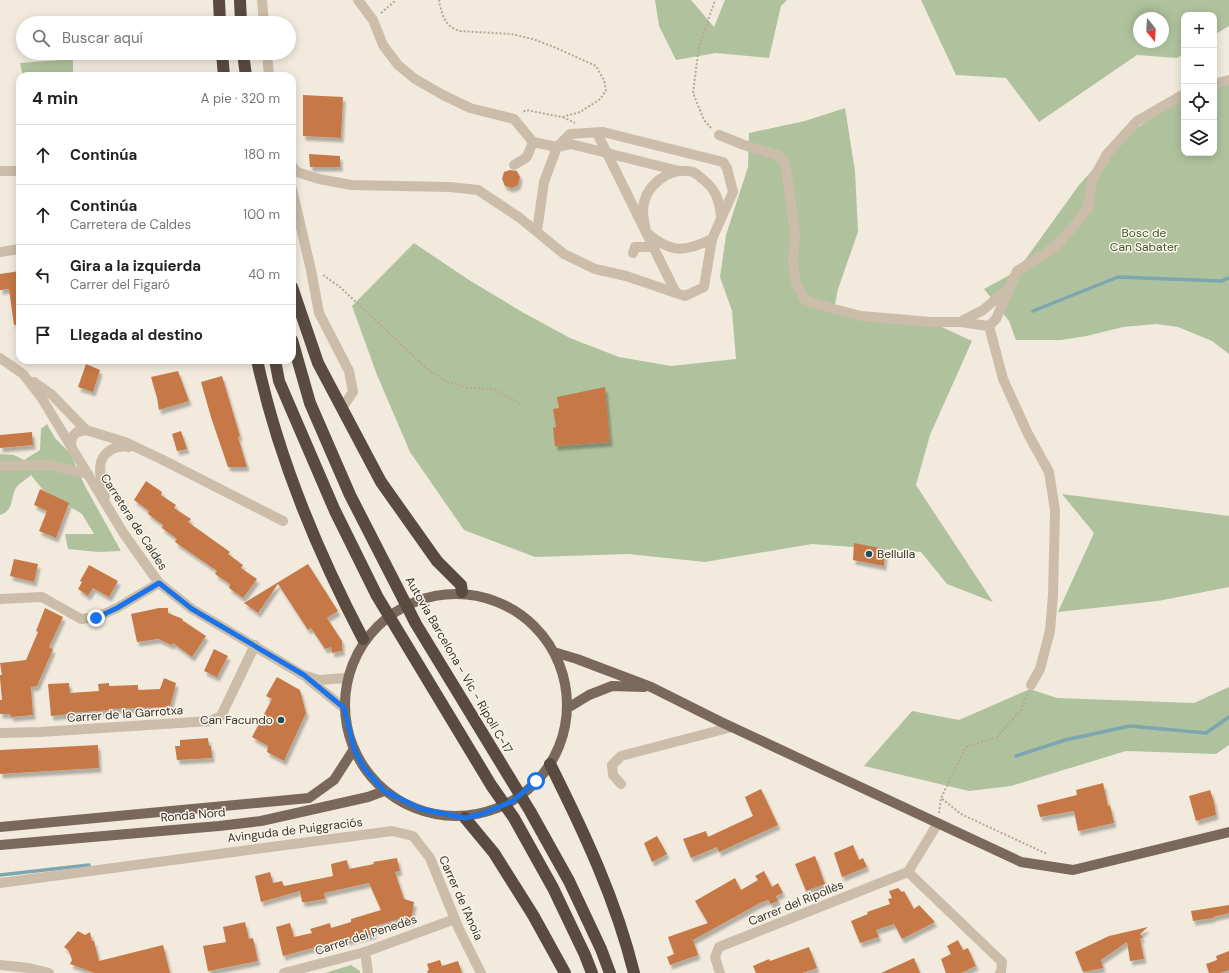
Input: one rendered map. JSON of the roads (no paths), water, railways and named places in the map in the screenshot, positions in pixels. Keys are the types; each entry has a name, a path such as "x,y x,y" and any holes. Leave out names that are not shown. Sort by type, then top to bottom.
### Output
{"highway":[{"path":"219,0 220,16"},
{"path":"240,0 241,16"},
{"path":"220,72 221,60"},
{"path":"222,60 223,72"},
{"path":"244,60 245,72"},
{"path":"296,299 318,363 381,482 437,561 461,585 462,592"},
{"name":"Autovia Barcelona - Vic - Ripoll C-17","path":"296,354 310,403 350,495 416,624 530,812 569,881 601,949 610,973"},
{"path":"258,364 293,486 330,572 363,639"},
{"path":"276,364 279,380 335,511 378,596 491,786 514,818 553,888 592,973"},
{"path":"550,764 605,882 622,928 634,973"},
{"path":"465,818 494,854 533,915 565,973"}],"main road":[{"path":"462,592 484,598 505,609 529,625 557,653 569,692 570,706 566,731 560,747 550,764 536,781 513,801 482,814 465,818 421,809 384,791 364,768 354,749 344,708 346,678 363,639 383,615 397,606 416,599 462,592"},
{"path":"557,653 651,687 732,727 1021,862 1073,870 1229,832"},
{"path":"570,706 589,695 612,686 651,687"},
{"name":"Ronda Nord","path":"0,827 309,798 334,780 354,749"},
{"name":"Ronda Nord","path":"0,845 261,821 368,797 384,791"}],"street":[{"path":"262,0 263,16"},
{"path":"358,0 373,20 383,45 398,65 415,79 470,108 514,119 533,142 557,147 571,144 679,171 694,172 709,183 719,200 721,217"},
{"path":"268,60 269,72"},
{"path":"1217,83 1229,80"},
{"path":"989,326 996,319 1017,271 1055,248 1088,208 1092,181 1107,154 1137,121 1181,96"},
{"path":"597,132 676,293"},
{"path":"296,171 320,180 351,186 450,187 478,190 520,218 564,254 595,269 626,276 686,296 704,287 712,239 733,192 727,168 723,162 603,132 570,134 557,147 544,182 537,231"},
{"path":"719,135 744,145 777,155 785,162 795,232 794,263 796,283 805,300 834,310 861,316 931,322 960,322 989,326"},
{"path":"514,165 527,157 533,142"},
{"path":"0,171 16,171"},
{"path":"679,171 660,178 649,190 643,210 646,232 658,242 672,248 680,249 687,249 712,239"},
{"path":"296,206 320,313 349,371 353,392 342,408"},
{"path":"633,253 635,247 654,247"},
{"path":"0,252 16,250"},
{"path":"960,322 983,310 1010,286"},
{"path":"989,326 1003,379 1028,434 1049,472 1055,510 1053,595 1050,631 1040,670 1030,685"},
{"name":"Carretera de Caldes","path":"0,358 23,374 41,397 124,534 159,583 192,609 304,675"},
{"path":"23,374 51,394 86,430 125,442 283,521"},
{"path":"71,446 72,437 77,432 86,430"},
{"path":"108,507 101,477 101,462 108,451 121,446 137,448"},
{"path":"0,466 49,465 88,474"},
{"path":"0,599 42,597 81,619 96,618 117,608 159,583"},
{"name":"Carrer de la Garrotxa","path":"0,733 40,732 210,721 221,716 255,645"},
{"path":"304,675 319,680 346,678"},
{"path":"304,675 344,708"},
{"path":"621,784 613,775 612,765 621,756 732,727"},
{"path":"938,823 908,872 1002,962 1000,973"},
{"name":"Avinguda de Puiggraciós","path":"0,883 392,831 413,836"},
{"name":"Carrer de l'Anoia","path":"413,836 430,858 455,919 481,973"},
{"name":"Carrer del Ripollès","path":"720,973 715,957 719,947 908,872"},
{"name":"Carrer del Penedès","path":"284,973 365,952 455,919"},
{"path":"365,952 368,973"},
{"path":"0,965 49,973"}],"waterway":[{"path":"1033,311 1118,277 1221,281 1229,278"},
{"path":"1016,756 1065,740 1130,726 1206,733 1229,717"},
{"path":"0,875 89,865"}],"place":[{"name":"Bellulla","path":"869,554"},
{"name":"Can Facundo","path":"281,720"}],"park label":[{"name":"Bosc de Can Sabater","path":"1144,240"}]}
